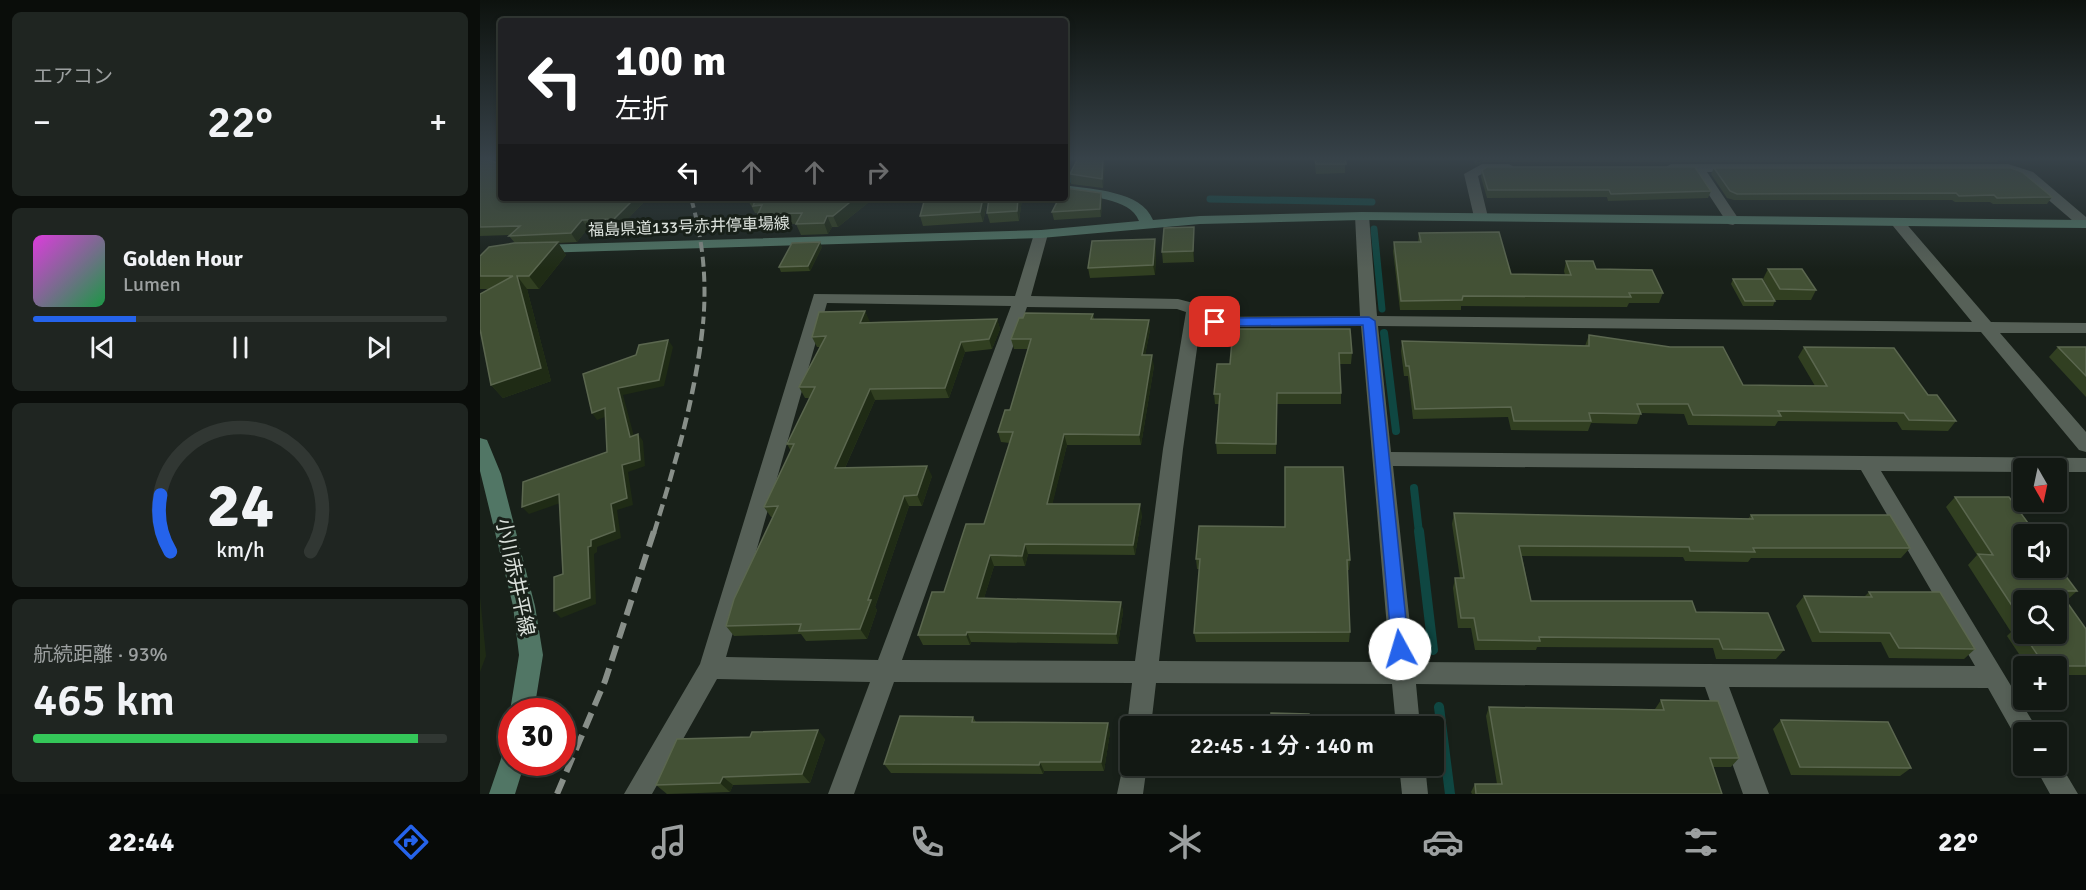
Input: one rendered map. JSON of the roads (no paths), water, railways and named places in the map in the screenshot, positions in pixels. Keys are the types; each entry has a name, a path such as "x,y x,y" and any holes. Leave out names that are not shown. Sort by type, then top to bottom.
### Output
{"main road":[{"path":"1096,195 1137,205 1147,217 1148,224"},
{"name":"福島県道133号赤井停車場線","path":"523,250 1041,234 1200,220 1362,216 2085,224"},
{"name":"小川赤井平線","path":"480,445 491,474 524,606 531,655 524,698"},
{"path":"502,794 508,776"}],"street":[{"path":"1476,195 1481,217"},
{"path":"1716,195 1733,221"},
{"path":"2051,195 2085,224"},
{"path":"1362,216 1381,459 1407,716"},
{"path":"1898,223 2086,445"},
{"path":"841,794 1021,301 1041,234"},
{"path":"637,794 711,668 820,298 1178,304 1195,309 1173,449 1140,716"},
{"path":"1193,322 1369,321 2086,328"},
{"path":"1381,459 2086,465"},
{"path":"1866,464 2021,722"},
{"path":"711,668 886,672 1403,673 1714,678 1994,677"},
{"path":"1714,678 1756,794"},
{"path":"1130,794 1132,776"},
{"path":"1413,776 1415,794"},
{"path":"2054,776 2065,794"}],"waterway":[{"path":"1210,199 1372,202"},
{"path":"1374,229 1382,309"},
{"path":"1384,333 1396,431"},
{"path":"1414,488 1419,533"},
{"path":"1419,531 1433,650"},
{"path":"1439,707 1450,794"}],"railway":[{"path":"692,201 703,261 703,324"},
{"path":"654,533 690,403 703,323"},
{"path":"557,794 605,681 654,531"}]}
